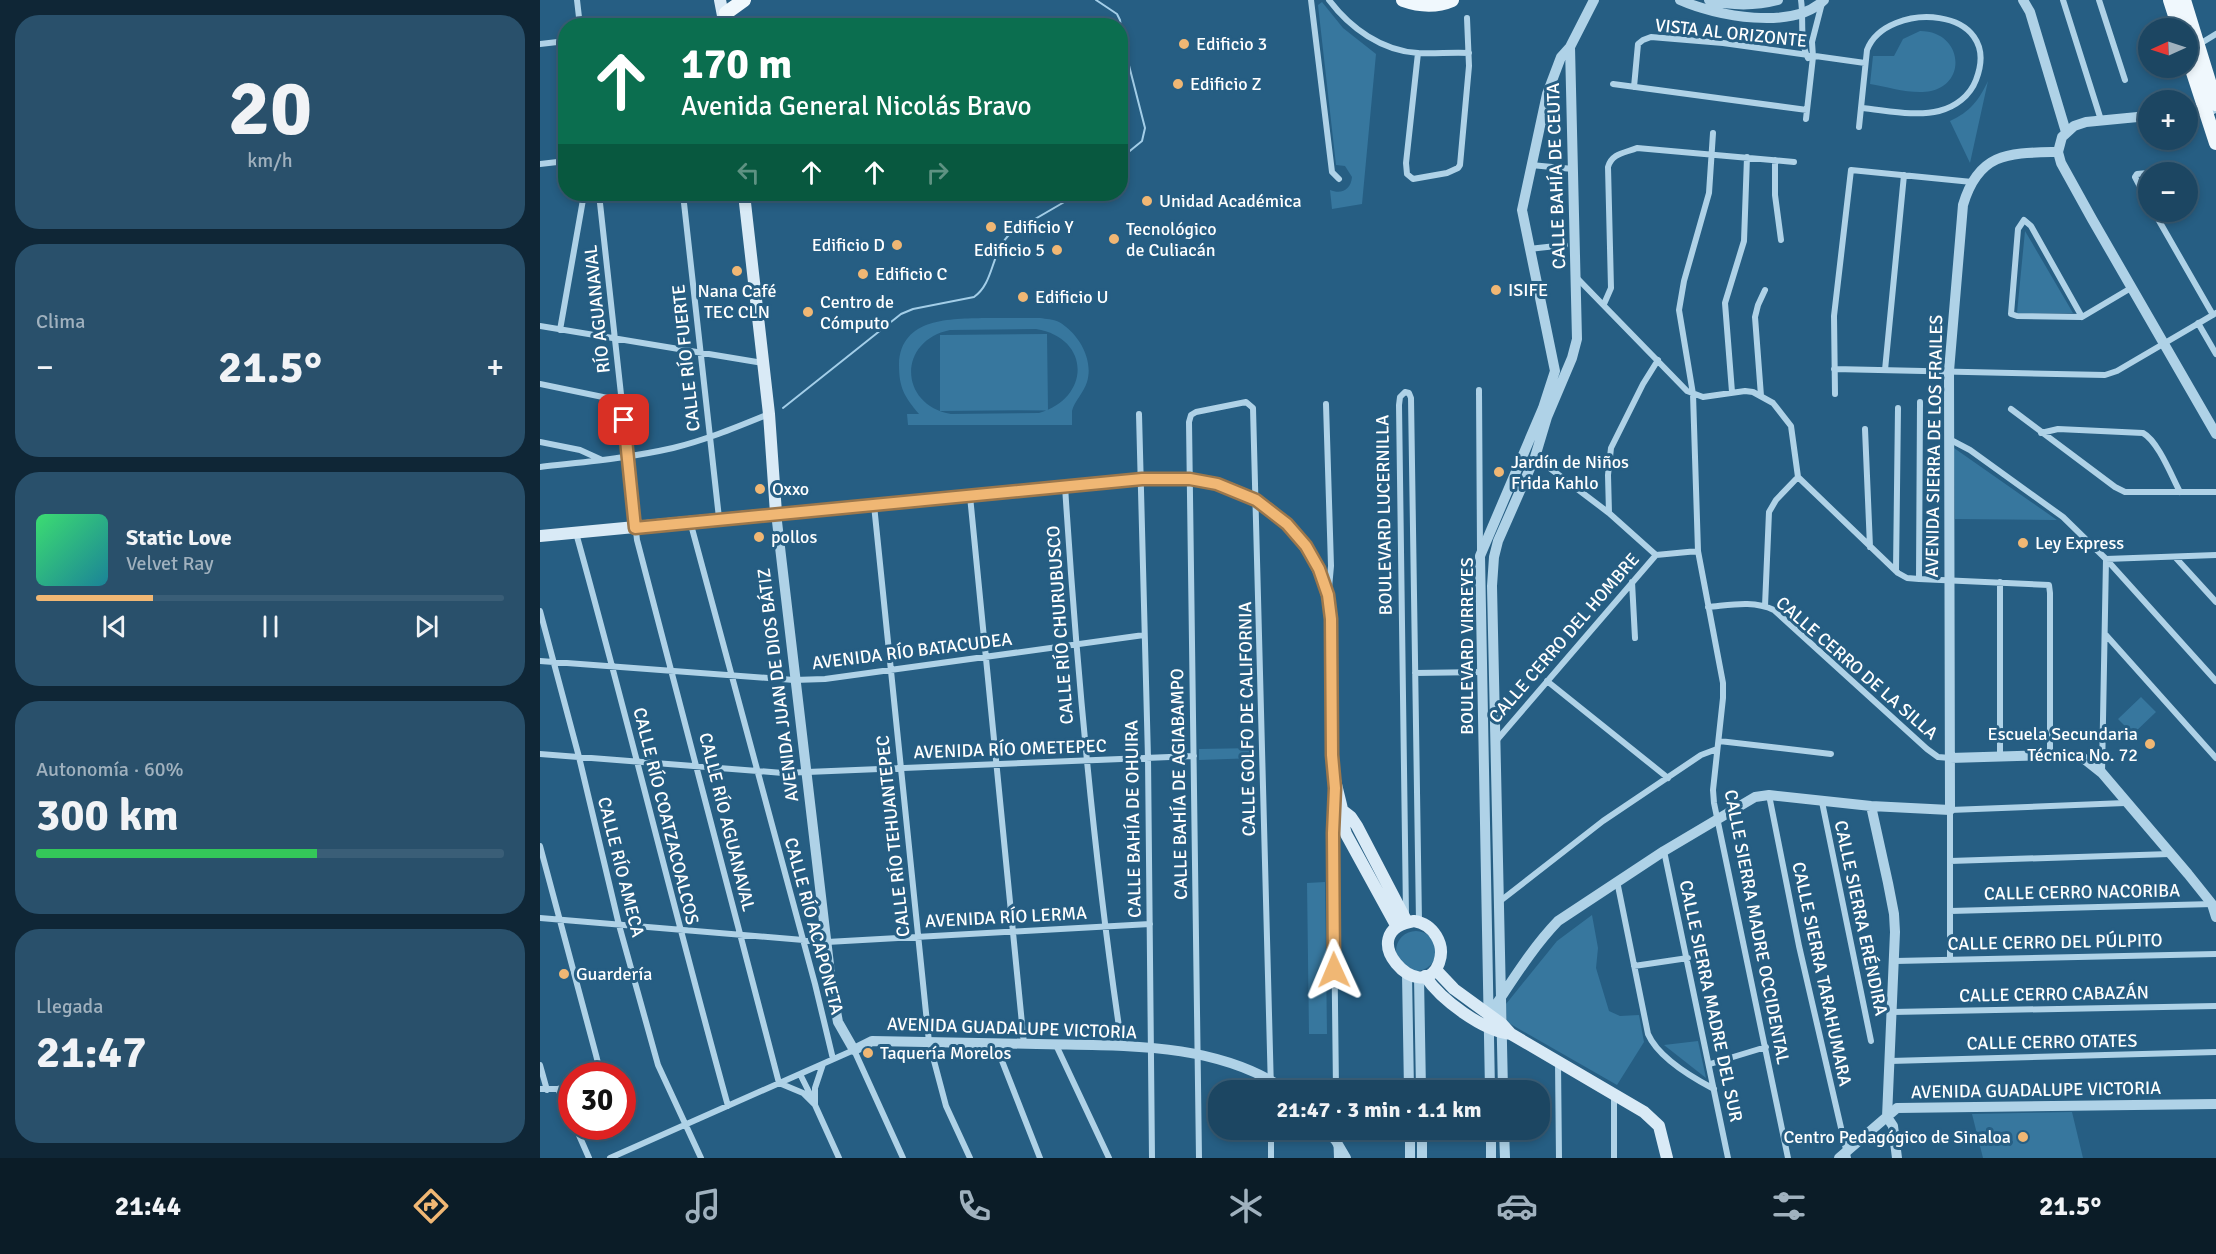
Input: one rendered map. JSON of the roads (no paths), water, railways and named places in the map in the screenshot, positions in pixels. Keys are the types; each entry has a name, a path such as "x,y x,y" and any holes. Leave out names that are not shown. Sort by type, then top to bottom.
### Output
{"main road":[{"path":"720,0 723,18"},
{"path":"723,18 744,0"},
{"path":"1403,0 1425,5 1452,0"},
{"path":"2170,0 2176,18"},
{"path":"2184,0 2187,18"},
{"path":"2198,67 2212,108 2216,143"},
{"name":"AVENIDA JUAN DE DIOS BÁTIZ","path":"745,201 769,414 776,513"},
{"path":"540,536 1142,479 1190,479 1217,484 1256,500 1287,524 1306,546 1319,569 1328,595 1331,619 1332,755 1335,788 1342,810 1357,826 1408,924"},
{"path":"1422,974 1440,962 1440,944 1432,930 1408,924 1392,933 1388,948 1394,963 1455,989 1489,1021 1644,1112 1659,1126 1667,1158"}],"street":[{"path":"577,0 579,18"},
{"path":"1311,0 1332,172 1339,179"},
{"path":"1329,0 1345,19 1362,33 1389,46 1418,53 1468,53"},
{"name":"CALLE BAHÍA DE CEUTA","path":"1494,557 1500,524 1535,456 1547,417 1574,352 1577,334 1570,47 1594,0"},
{"path":"1680,0 1719,13 1778,17 1803,12 1823,1"},
{"path":"1709,0 1748,5 1778,0"},
{"path":"1801,0 1803,48 1810,56"},
{"path":"2023,0 2030,12 2066,132"},
{"path":"2063,0 2101,120"},
{"path":"2099,0 2125,80"},
{"path":"1806,119 1812,65 1810,56 1823,1"},
{"path":"1861,108 1925,113 1944,110 1961,100 1974,84 1981,55 1976,36 1962,17"},
{"path":"1418,53 1406,163 1407,174 1411,178 1452,171 1460,165 1468,53 1467,18"},
{"path":"1859,127 1865,63 1874,28"},
{"path":"2198,46 2216,34"},
{"name":"VISTA AL ORIZONTE","path":"1634,87 1638,44 1651,37 1723,43 1865,63"},
{"path":"540,44 558,42"},
{"name":"BOULEVARD VIRREYES","path":"1490,1080 1480,556 1500,524 1555,371 1521,210 1550,84 1562,57 1570,47"},
{"path":"1613,84 1807,110"},
{"path":"2138,117 2086,122 2074,126 2066,132 2058,146 2058,152 2061,164 2216,434"},
{"name":"CALLE SIERRA MADRE OCCIDENTAL","path":"1713,133 1712,174 1707,206 1679,304 1681,332 1693,394 1698,551 1723,683 1713,790 1788,1158"},
{"path":"1604,304 1611,288 1609,163 1619,153 1636,148 1794,162"},
{"name":"AVENIDA SIERRA DE LOS FRAILES","path":"1950,810 1949,371 1963,205 1972,182 1988,165 2003,156 2013,153 2058,152"},
{"path":"1732,392 1725,303 1742,250 1745,231 1747,157"},
{"path":"1774,160 1775,195 1781,240"},
{"path":"540,164 558,162"},
{"path":"1531,165 1573,169"},
{"path":"1835,394 1834,316 1851,170 1972,182"},
{"path":"1885,370 1904,175"},
{"path":"560,330 583,201"},
{"name":"RÍO AGUANAVAL","path":"600,201 635,528"},
{"name":"CALLE RÍO FUERTE","path":"684,201 719,518"},
{"path":"2082,317 2031,226 2027,221 2022,221 2018,229 2011,314 2082,317 2131,288"},
{"path":"1834,369 2105,375 2117,371 2215,314 2160,222"},
{"path":"1529,249 1565,245"},
{"path":"1576,276 1687,391 1704,398 1745,391 1761,396 1780,410 1791,426 1800,478 1896,571 1907,578 2049,585 2050,755"},
{"path":"1761,396 1755,317 1765,290"},
{"path":"2199,323 2216,354"},
{"path":"540,326 763,363"},
{"path":"1609,513 1608,475 1611,448 1643,384 1658,360"},
{"path":"540,384 622,401"},
{"path":"1479,390 1480,556"},
{"name":"BOULEVARD LUCERNILLA","path":"1406,392 1411,398 1415,673 1408,924 1399,405 1401,395 1406,392"},
{"name":"CALLE GOLFO DE CALIFORNIA","path":"1196,412 1246,402 1253,408 1271,1080"},
{"path":"1918,579 1920,402"},
{"path":"1326,404 1331,566 1328,595"},
{"path":"1896,571 1898,408"},
{"path":"2011,409 2115,487 2125,492 2216,492"},
{"name":"CALLE BAHÍA DE AGIABAMPO","path":"1196,412 1191,415 1189,422 1199,1158"},
{"path":"540,467 629,457 675,447 710,437 769,414"},
{"name":"CALLE BAHÍA DE OHUIRA","path":"1139,414 1148,758 1152,1158"},
{"path":"1865,429 1870,547"},
{"path":"2041,433 2058,429 2148,435 2180,492"},
{"path":"1948,439 1963,445 2063,517 2106,559 2216,681"},
{"path":"540,442 580,450 603,460"},
{"path":"1535,456 1609,513 1656,555 1698,551"},
{"path":"1765,606 1769,512 1776,500 1800,478"},
{"name":"CALLE RÍO CHURUBUSCO","path":"1065,486 1075,644 1086,760 1104,926 1122,1047"},
{"path":"970,496 1024,1044"},
{"name":"CALLE RÍO TEHUANTEPEC","path":"874,505 929,1042 946,1106 970,1158"},
{"name":"AVENIDA JUAN DE DIOS BÁTIZ","path":"776,513 794,681 838,1022 854,1050 903,1158"},
{"name":"CALLE RÍO ACAPONETA","path":"690,521 833,1059"},
{"name":"CALLE RÍO AGUANAVAL","path":"635,528 779,1083"},
{"name":"CALLE RÍO COATZACOALCOS","path":"576,533 728,1106"},
{"name":"CALLE CERRO DEL HOMBRE","path":"1496,741 1656,555"},
{"path":"2106,559 2216,555"},
{"name":"BOULEVARD VIRREYES","path":"1494,557 1492,586 1501,998 1505,1030 1503,1080"},
{"path":"2175,557 2216,602"},
{"path":"2102,773 2106,559"},
{"path":"1632,582 1635,638"},
{"path":"2000,582 2000,756"},
{"name":"CALLE CERRO DE LA SILLA","path":"1708,607 1750,603 1765,606 1783,618 1928,749 1938,757 1950,758"},
{"name":"CALLE RÍO AMECA","path":"540,611 579,757 619,925 660,1071 701,1158"},
{"path":"2104,633 2216,758"},
{"name":"AVENIDA RÍO BATACUDEA","path":"540,662 794,681 890,671 1144,635"},
{"path":"1415,673 1483,672"},
{"path":"1546,681 1668,778"},
{"path":"1719,741 1831,754"},
{"path":"1499,903 1584,835 1701,755 1717,749"},
{"name":"AVENIDA RÍO OMETEPEC","path":"540,754 758,772 1194,756"},
{"path":"1950,758 2078,756 2092,764 2214,901 2216,917"},
{"path":"1335,788 1333,845 1336,1080"},
{"path":"1489,1021 1501,998 1545,934 1558,921 1664,851 1755,797 1769,795 1822,802 1950,810 2125,803"},
{"name":"CALLE SIERRA TARAHUMARA","path":"1769,795 1844,1156"},
{"name":"CALLE SIERRA ERÉNDIRA","path":"1822,802 1872,1041"},
{"path":"1871,806 1894,914 1895,961 1887,1117 1893,1126 1897,1158"},
{"path":"1950,810 1950,960"},
{"path":"540,846 597,1062"},
{"name":"CALLE SIERRA MADRE DEL SUR","path":"1664,851 1728,1158"},
{"path":"1950,861 2170,854"},
{"path":"1617,881 1648,1034 1652,1044 1700,1082 1714,1089"},
{"name":"CALLE CERRO NACORIBA","path":"1950,911 2214,901"},
{"name":"AVENIDA RÍO LERMA","path":"540,918 827,942 1150,924"},
{"name":"CALLE CERRO DEL PÚLPITO","path":"1895,961 2216,954"},
{"path":"1634,966 1688,958"},
{"path":"1410,1080 1422,974"},
{"path":"1421,1080 1422,974"},
{"name":"CALLE CERRO CABAZÁN","path":"1892,1012 2216,1006"},
{"name":"AVENIDA GUADALUPE VICTORIA","path":"610,1158 872,1041 1151,1049 1234,1064 1261,1080"},
{"path":"994,1043 1040,1158"},
{"path":"1056,1045 1109,1158"},
{"path":"1710,1064 1766,1047"},
{"name":"CALLE CERRO OTATES","path":"1890,1061 2216,1052"},
{"path":"1558,1063 1559,1158"},
{"path":"815,1105 815,1088 823,1064"},
{"path":"540,1065 543,1090 558,1089"},
{"path":"800,1074 839,1158"},
{"path":"779,1083 803,1094 815,1105"},
{"path":"1614,1095 1614,1158"},
{"name":"AVENIDA GUADALUPE VICTORIA","path":"1844,1156 1897,1108 2216,1104"},
{"path":"581,1140 589,1158"},
{"path":"1271,1140 1272,1158"},
{"path":"1410,1140 1410,1158"},
{"path":"1422,1140 1422,1158"},
{"path":"1491,1140 1491,1158"},
{"path":"1504,1140 1504,1158"},
{"path":"1336,1142 1337,1158"},
{"path":"1336,1142 1346,1158"}],"waterway":[{"path":"1096,0 1117,14 1119,18"},
{"path":"1128,62 1145,128 1142,141 1128,152"},
{"path":"783,408 901,314 913,309 974,297 986,283 999,249 1011,233 1066,201"}],"place":[{"name":"Edificio 3","path":"1184,44"},
{"name":"Edificio Z","path":"1178,84"},
{"name":"Unidad Académica","path":"1147,201"},
{"name":"Edificio Y","path":"991,227"},
{"name":"Tecnológico de Culiacán","path":"1114,239"},
{"name":"Edificio D","path":"897,245"},
{"name":"Edificio 5","path":"1057,250"},
{"name":"Nana Café TEC CLN","path":"737,271"},
{"name":"Edificio C","path":"863,274"},
{"name":"ISIFE","path":"1496,290"},
{"name":"Edificio U","path":"1023,297"},
{"name":"Centro de Cómputo","path":"808,312"},
{"name":"Jardín de Niños Frida Kahlo","path":"1499,472"},
{"name":"Oxxo","path":"760,489"},
{"name":"pollos","path":"759,537"},
{"name":"Ley Express","path":"2023,543"},
{"name":"Escuela Secundaria Técnica No. 72","path":"2150,744"},
{"name":"Guardería","path":"564,974"},
{"name":"Taquería Morelos","path":"868,1053"},
{"name":"Centro Pedagógico de Sinaloa","path":"2023,1137"}]}
